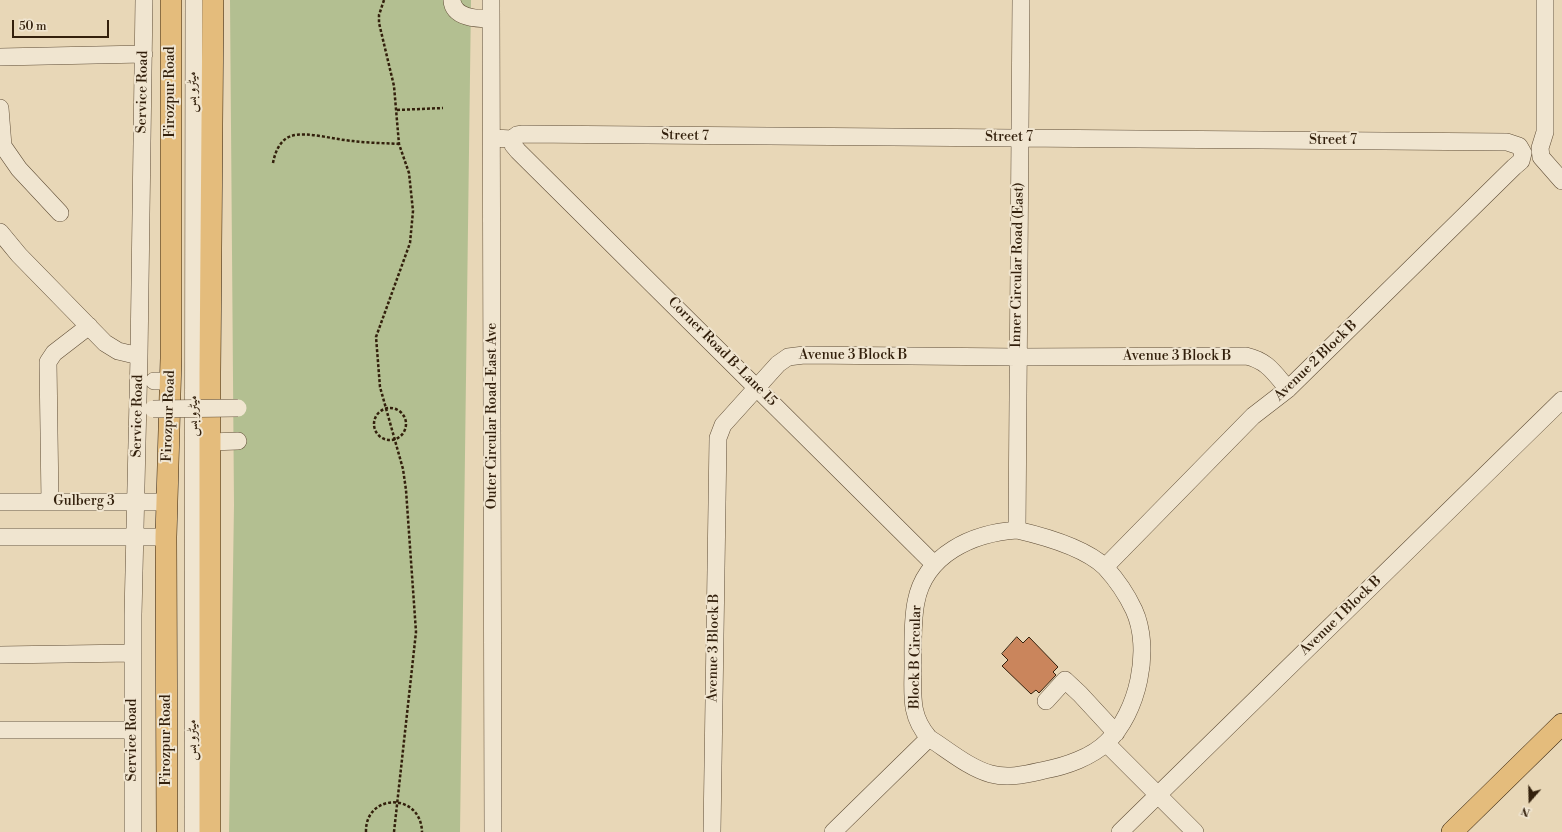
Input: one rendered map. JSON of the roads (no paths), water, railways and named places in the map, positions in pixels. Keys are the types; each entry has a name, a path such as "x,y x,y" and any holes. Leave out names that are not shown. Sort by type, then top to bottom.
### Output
{"main road":[{"name":"Firozpur Road","path":"167,832 167,502 162,381 171,0"},
{"path":"210,832 210,442 213,0"},
{"path":"1452,832 1562,724"},
{"path":"1472,832 1562,744"}],"street":[{"name":"Service Road","path":"133,832 133,653 144,0"},
{"name":"میٹرو بس","path":"193,832 194,0"},
{"path":"452,0 452,5 456,12 474,19 491,19"},
{"name":"Outer Circular Road-East Ave","path":"491,0 493,138 493,832"},
{"name":"Inner Circular Road (East)","path":"1017,530 1021,0"},
{"path":"1546,0 1545,132 1540,151 1543,162 1562,181"},
{"path":"0,57 144,54"},
{"path":"0,108 2,146 19,169 60,214"},
{"name":"Street 7","path":"493,138 512,139 517,135 523,134 1507,142 1519,146 1523,153"},
{"name":"Corner Road B-Lane 15","path":"512,139 513,145 518,151 934,564"},
{"path":"1523,153 1540,151"},
{"name":"Avenue 2 Block B","path":"1105,567 1253,416 1288,389 1514,168 1521,161 1523,153"},
{"path":"0,232 19,255 105,343 118,351 139,356"},
{"path":"50,502 48,362 54,353 89,326"},
{"name":"Avenue 3 Block B","path":"712,832 718,438 723,425 756,386 778,364 788,357 804,355 1018,357 1246,356 1257,359 1266,364 1288,389"},
{"name":"Avenue 1 Block B","path":"1120,832 1157,794 1562,400"},
{"path":"153,409 238,408"},
{"path":"210,442 238,441"},
{"name":"Gulberg 3","path":"0,502 167,502"},
{"name":"Block B Circular","path":"1017,530 1067,546 1105,567 1124,592 1135,611 1140,634 1141,658 1136,689 1127,715 1111,738 1080,759 1061,766 1007,777 991,774 978,769 929,738 917,722 913,709 915,602 921,584 934,564 948,551 975,539 1001,531 1017,530"},
{"path":"0,538 166,537"},
{"path":"0,655 133,653"},
{"path":"1046,701 1065,680 1080,694 1111,738 1157,794 1195,832"},
{"path":"0,730 133,730"},
{"path":"833,832 929,738"}]}
